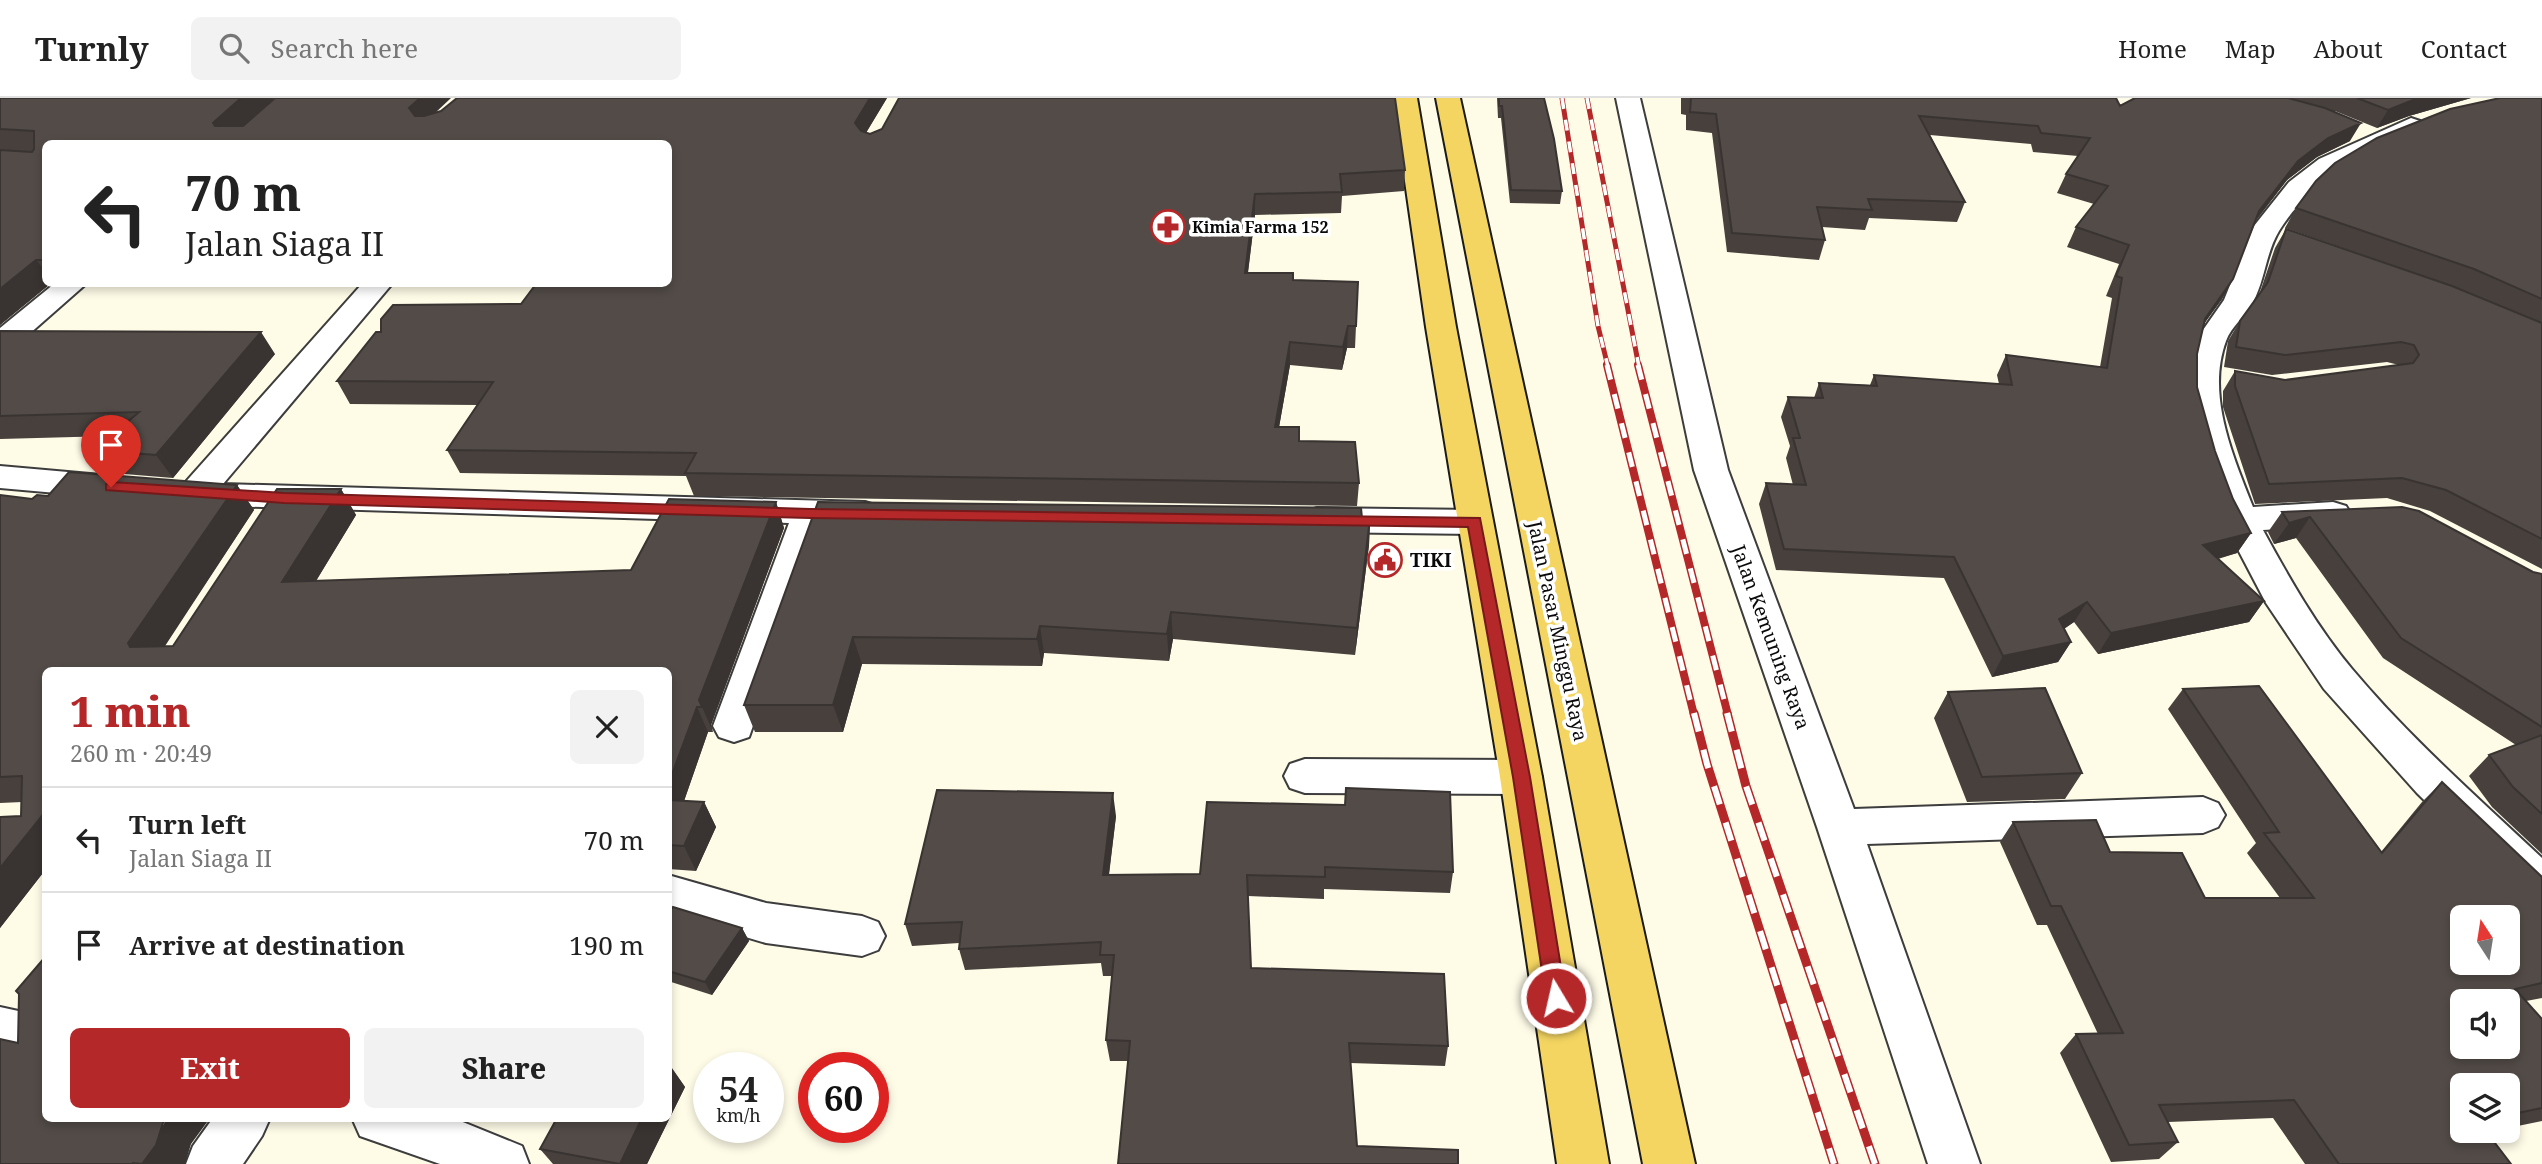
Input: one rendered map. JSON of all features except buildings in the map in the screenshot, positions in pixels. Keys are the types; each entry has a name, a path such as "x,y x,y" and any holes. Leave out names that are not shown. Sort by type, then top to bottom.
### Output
{"main road":[{"path":"1405,98 1440,327 1459,522 1501,777 1583,1164"},
{"name":"Jalan Pasar Minggu Raya","path":"1448,98 1669,1164"}],"street":[{"name":"Jalan Kemuning Raya","path":"1628,98 1711,470 1839,827 1954,1164"},
{"path":"2442,116 2364,135 2298,188 2276,236 2239,300 2211,340 2218,377 2204,407 2222,471 2240,519 2279,594 2338,679 2432,781 2542,886"},
{"path":"0,343 67,287"},
{"path":"167,492 374,287"},
{"path":"0,477 167,492 284,498 892,515"},
{"path":"262,532 284,498"},
{"path":"2240,519 2360,513"},
{"path":"734,726 810,514"},
{"path":"1282,520 1459,522"},
{"path":"1304,776 1501,777"},
{"path":"1839,827 2203,815"},
{"path":"672,895 766,923 862,936"},
{"path":"0,1030 42,1039"},
{"path":"212,1164 241,1122"},
{"path":"394,1122 503,1164"}],"railway":[{"path":"1562,98 1598,326 1608,367"},
{"path":"1587,98 1639,367"},
{"path":"1607,365 1694,715"},
{"path":"1638,365 1728,715"},
{"path":"1694,713 1707,764 1834,1164"},
{"path":"1727,713 1746,786 1875,1164"}],"place":[{"name":"Kimia Farma 152","path":"1168,227"},
{"name":"TIKI","path":"1385,560"}],"route":[{"path":"111,487 284,498 810,514 1475,522 1521,777 1556,998"}]}
